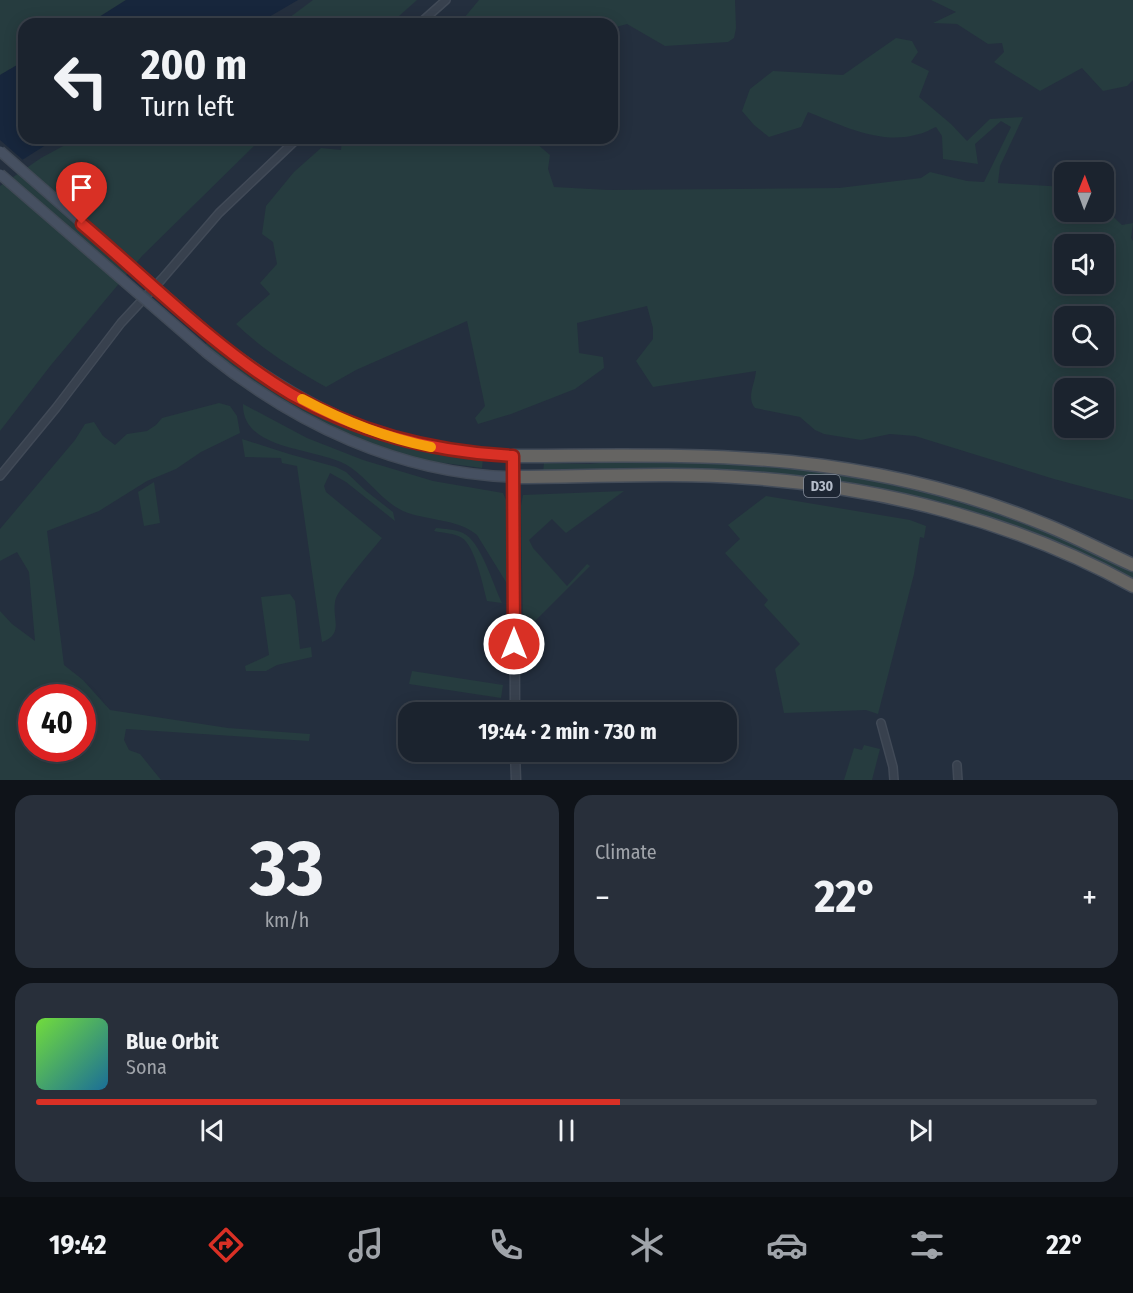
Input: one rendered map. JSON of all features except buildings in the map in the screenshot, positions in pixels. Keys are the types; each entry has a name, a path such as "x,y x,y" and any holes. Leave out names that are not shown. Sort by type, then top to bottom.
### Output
{"highway":[{"name":"D30","path":"513,456 734,458 792,462 870,474 932,488 1046,525 1133,565"},
{"name":"D30","path":"513,477 751,478 873,494 932,507 988,523 1046,545 1133,586"}],"main road":[{"path":"0,151 217,341 291,393 327,412 372,430 437,448 513,456"},
{"path":"0,174 207,353 243,382 278,405 328,431 372,450 415,464 480,476 513,477"}],"street":[{"path":"426,18 446,0"},
{"path":"0,476 121,323 219,213 292,144"},
{"path":"513,456 515,702"},
{"path":"880,723 893,767 894,780"},
{"path":"515,762 516,780"},
{"path":"957,765 958,780"}],"green space":[{"path":"0,0 126,0 98,18 18,18 18,64 0,75"},
{"path":"313,0 417,0 397,18 289,18"},
{"path":"479,0 735,0 736,28 734,38 728,42 665,46 627,24 618,26 618,18 464,18"},
{"path":"931,0 1133,0 1133,80 1127,86 1103,91 1082,68 1040,91 994,62 1004,52 1002,43 988,44 957,24 933,23 956,12"},
{"path":"896,38 912,41 918,52 911,62 929,71 919,97 967,141 990,119 1023,117 1000,166 998,183 1054,186 1054,222 1114,222 1114,217 1122,225 1133,223 1131,238 1133,241 1133,500 1054,479 915,436 890,434 861,440 824,434 815,430 800,417 755,408 751,395 756,371 653,387 636,361 653,339 653,328 647,306 577,323 579,353 603,357 604,368 575,389 478,424 475,418 485,406 467,321 356,370 326,387 279,358 236,324 270,294 260,283 277,264 273,242 262,234 266,206 294,172 321,148 341,150 342,144 537,144 550,155 548,169 554,187 608,190 839,188 921,178 930,172 967,181 984,182 1011,127 1001,121 975,144 978,164 943,159 942,136 936,127 905,137 876,136 808,112 801,127 769,137 742,111 750,89 773,71 843,75"},
{"path":"67,144 256,144 142,256 51,365 0,431 0,186 41,158"},
{"path":"210,339 273,385 338,420 406,444 483,458 482,468 414,459 357,440 271,397 204,346"},
{"path":"219,403 230,406 237,416 240,433 201,452 176,469 147,481 99,511 47,531 64,665 87,684 18,684 18,762 96,762 96,694 110,710 228,728 310,734 309,741 126,729 124,740 129,750 140,754 161,780 0,780 0,611 12,624 35,641 29,572 17,552 0,561 0,529 75,440 85,424 94,422 103,436 115,445 127,434 147,431 162,418"},
{"path":"243,404 307,438 363,460 433,481 503,493 506,500 506,540 511,590 477,535 469,529 403,511 395,507 350,467 269,440 255,432 246,420"},
{"path":"242,439 336,467 346,472 393,512 395,521 346,482 330,473 324,486 326,492 382,538 339,592 335,605 335,629 329,638 322,642 297,466 282,463 281,458 245,457"},
{"path":"618,461 775,467 827,473 906,488 984,510 1060,538 1133,572 1133,580 1078,554 844,484 543,473 544,463 589,464"},
{"path":"154,482 160,523 144,526 138,492"},
{"path":"624,491 566,533 552,519 529,540 533,548 567,586 587,564 590,566 523,631 521,506 523,495"},
{"path":"766,496 910,520 926,526 924,538 920,537 914,574 878,714 866,710 784,713 775,669 800,644 764,605 768,600 725,553 740,539 728,525"},
{"path":"436,528 457,531 469,538 481,554 502,603 487,601 478,567 467,542 456,535 434,531"},
{"path":"290,594 295,601 300,649 311,647 312,657 277,665 266,671 246,671 245,666 269,655 261,597"},
{"path":"412,671 503,685 501,698 409,684"},
{"path":"864,745 880,749 872,780 844,780 854,748 862,750"}],"water":[{"path":"126,0 298,0 267,18 98,18"},
{"path":"18,64 18,144 48,144 0,174 0,75"}],"pier":[{"path":"0,140 24,161 0,177"}],"slow traffic":[{"path":"302,399 327,412 382,434 431,447"}],"route":[{"path":"82,224 217,341 291,393 327,412 409,442 469,453 513,456 514,644"}]}
